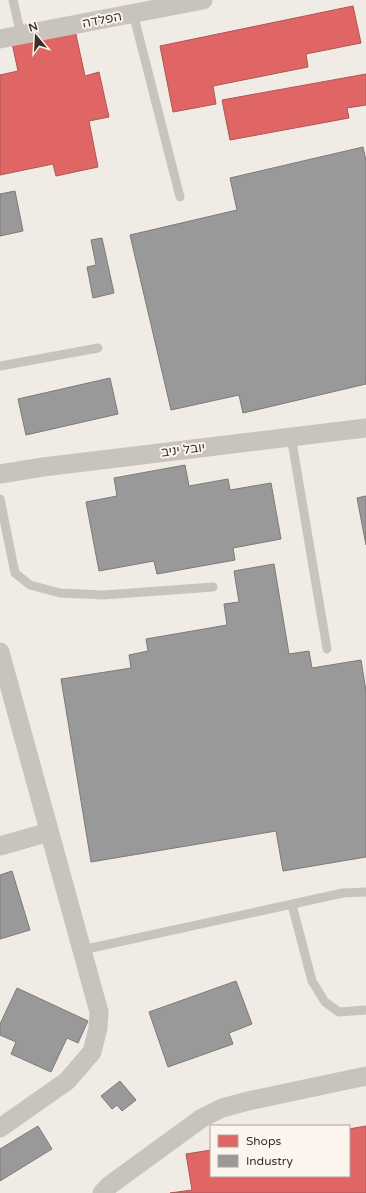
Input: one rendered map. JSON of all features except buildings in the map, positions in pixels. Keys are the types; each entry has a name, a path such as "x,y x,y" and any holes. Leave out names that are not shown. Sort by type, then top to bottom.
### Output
{"street":[{"name":"הפלדה","path":"0,39 203,0"},
{"name":"יובל יניב","path":"0,474 43,467 366,428"},
{"path":"0,652 98,1012 98,1028 92,1052 67,1081 0,1128"},
{"path":"0,846 49,832"},
{"path":"102,1193 110,1185 202,1118 222,1108 366,1076"}],"lane":[{"path":"13,0 21,35"},
{"path":"133,13 180,197"},
{"path":"0,366 98,348"},
{"path":"291,436 327,649"},
{"path":"0,499 15,574 30,585 60,593 104,595 213,587"},
{"path":"82,950 342,893 366,892"},
{"path":"292,904 312,981 325,1002 340,1012 366,1010"}]}
